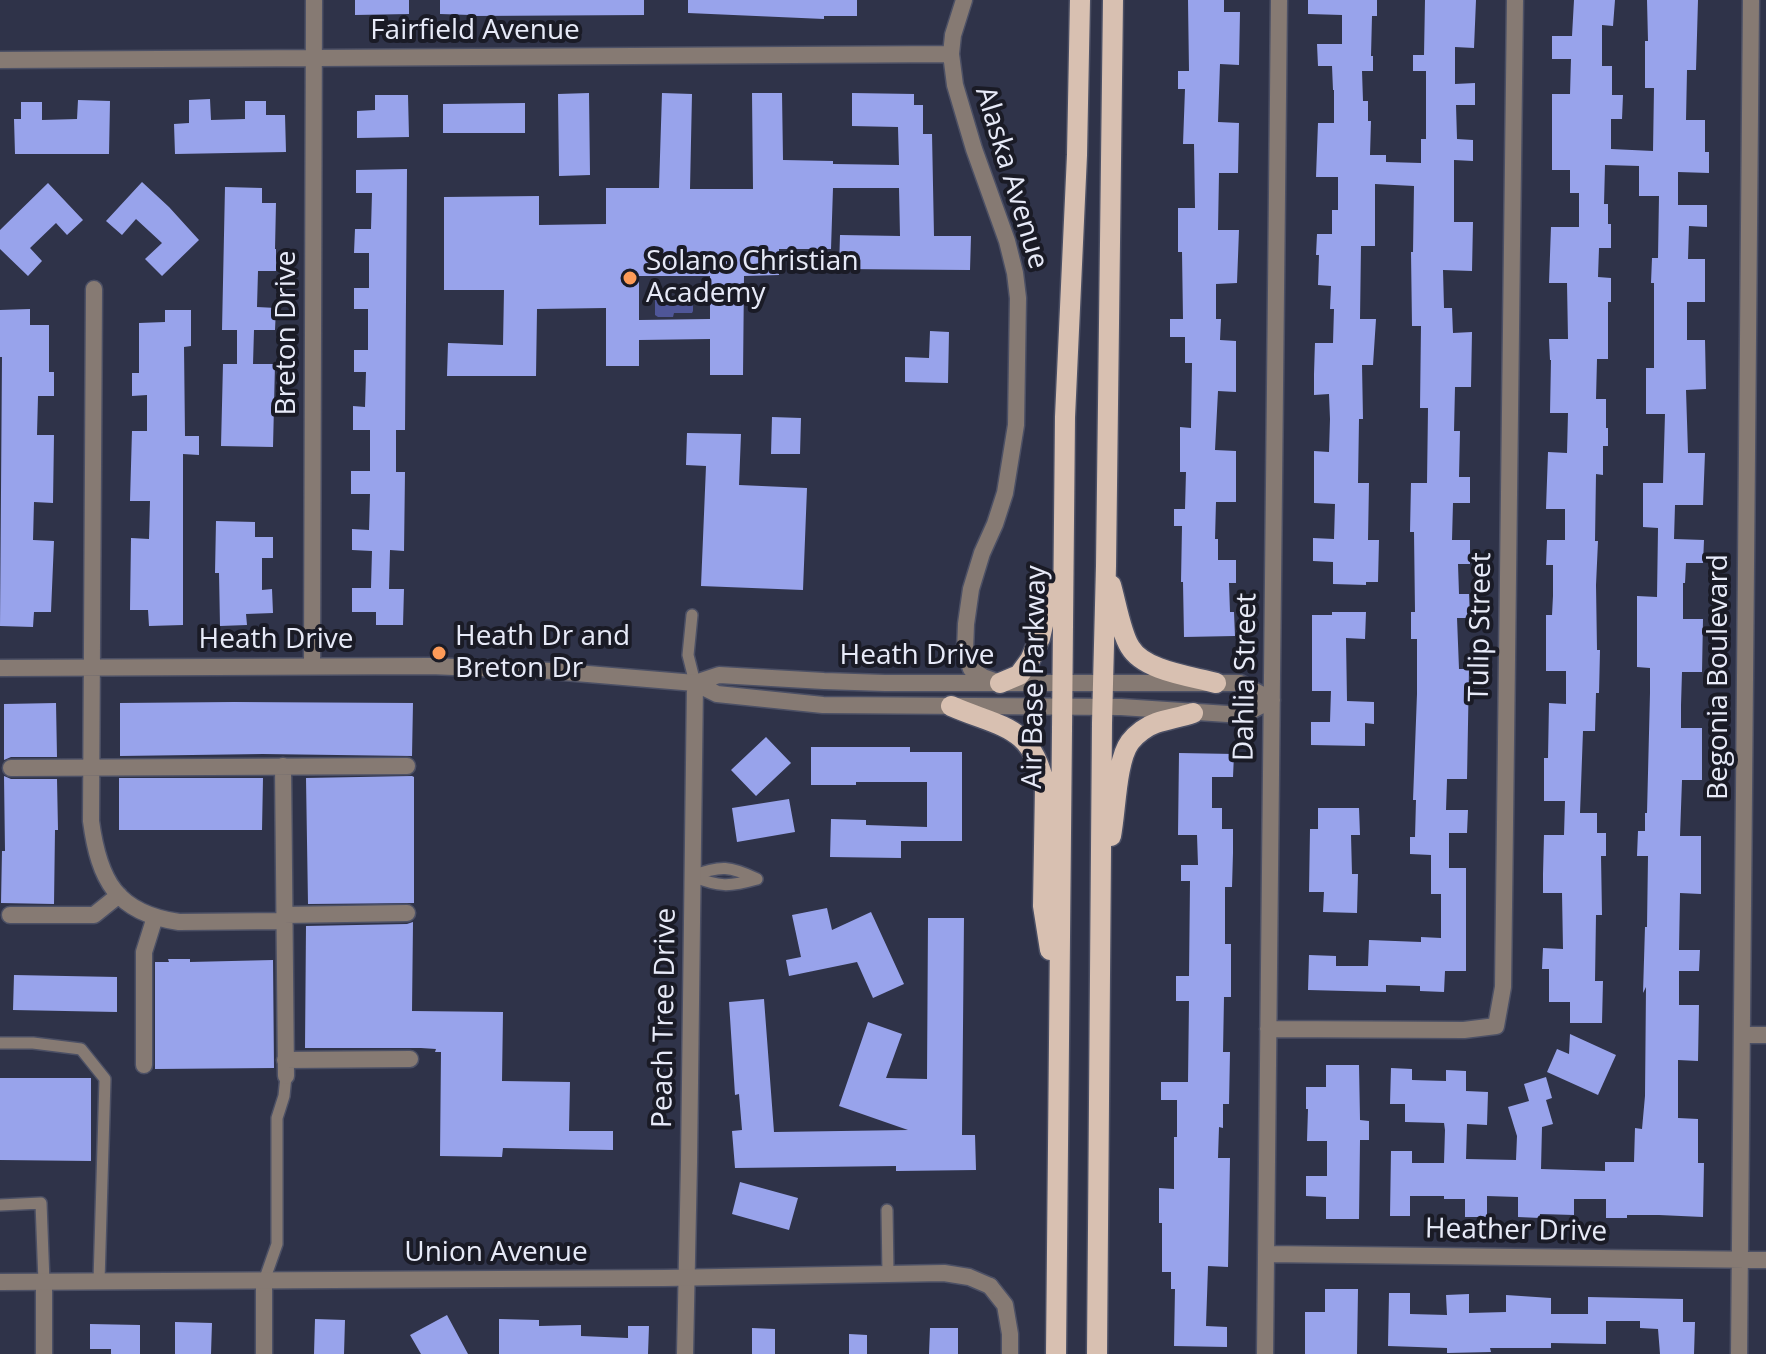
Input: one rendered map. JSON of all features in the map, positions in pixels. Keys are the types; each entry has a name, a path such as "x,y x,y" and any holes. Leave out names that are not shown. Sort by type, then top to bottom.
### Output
{"main road":[{"name":"Air Base Parkway","path":"1056,1354 1065,417 1077,155 1080,0"},
{"path":"1097,1354 1113,0"},
{"path":"1000,683 1019,675 1030,660 1064,565"},
{"path":"1106,566 1130,647 1141,659 1158,668 1216,683"},
{"path":"951,706 1013,731 1034,752 1041,769 1045,787 1043,906 1059,1013"},
{"path":"1101,879 1115,818 1123,757 1129,742 1155,724 1193,713"}],"street":[{"name":"Breton Drive","path":"312,666 314,0"},
{"name":"Alaska Avenue","path":"964,0 953,35 951,54 955,85 1007,241 1018,298 1016,425 1010,465 1005,493 971,589 966,624 965,651 971,669 1000,683"},
{"name":"Dahlia Street","path":"1265,1354 1279,0"},
{"name":"Tulip Street","path":"1268,1029 1464,1030 1496,1026 1503,987 1515,0"},
{"name":"Begonia Boulevard","path":"1739,1354 1758,122 1751,0"},
{"name":"Fairfield Avenue","path":"0,60 951,54"},
{"path":"94,289 91,821 100,867 128,904 146,914 179,922 407,913"},
{"name":"Heath Drive","path":"0,668 445,666 695,683 717,694 853,706 1063,706 1243,715 1272,700"},
{"name":"Heath Drive","path":"695,683 719,675 824,681 1240,683 1272,700"},
{"name":"Peach Tree Drive","path":"685,1354 695,683"},
{"path":"283,766 286,1068 410,1059"},
{"path":"11,768 407,766"},
{"path":"10,915 94,915 119,895"},
{"path":"144,1065 144,952 155,917"},
{"path":"1742,1035 1766,1035"},
{"name":"Heather Drive","path":"1266,1254 1766,1260"},
{"name":"Union Avenue","path":"0,1282 944,1273 969,1277 990,1286 1005,1305 1010,1354"},
{"path":"264,1281 264,1354"},
{"path":"44,1282 44,1354"}],"lane":[{"path":"692,615 688,655 695,683"},
{"path":"0,1043 33,1043 81,1049 105,1079 99,1281"},
{"path":"264,1281 277,1244 277,1118 284,1096 286,1068"},
{"path":"0,1205 41,1203 44,1282"},
{"path":"887,1210 888,1274"}],"water":[{"path":"691,297 693,311 674,313 673,317 658,317 655,315 655,298"}],"building":[{"path":"355,0 409,0 409,14 355,15"},
{"path":"440,0 644,0 644,15 440,14"},
{"path":"688,0 857,0 857,16 824,16 824,19 688,13"},
{"path":"1188,0 1224,0 1224,12 1240,12 1239,65 1220,64 1218,122 1239,123 1238,173 1219,173 1218,230 1239,230 1237,283 1216,284 1216,319 1221,319 1220,340 1236,341 1236,392 1218,391 1215,450 1236,451 1236,502 1216,502 1215,539 1218,539 1218,560 1236,560 1236,583 1229,583 1235,636 1184,637 1182,526 1174,526 1174,509 1185,509 1186,472 1180,472 1180,427 1191,428 1192,363 1185,363 1185,337 1170,337 1170,319 1183,319 1178,208 1195,208 1194,144 1183,144 1185,89 1178,89 1178,71 1189,71"},
{"path":"1308,0 1377,0 1377,16 1372,16 1373,71 1362,71 1363,101 1368,101 1368,121 1371,121 1370,155 1386,155 1386,162 1421,163 1421,139 1426,139 1426,71 1413,71 1413,55 1424,55 1425,0 1476,0 1474,48 1455,47 1455,84 1475,83 1475,105 1456,105 1457,139 1473,140 1473,161 1454,160 1454,222 1473,222 1472,271 1443,270 1444,308 1452,308 1453,333 1472,332 1471,387 1455,387 1454,431 1460,431 1459,477 1470,477 1470,503 1453,503 1452,540 1470,540 1470,564 1458,564 1459,594 1469,594 1470,618 1457,618 1459,669 1469,669 1467,779 1447,779 1446,810 1468,810 1467,833 1449,833 1449,868 1466,868 1466,971 1445,971 1444,992 1420,991 1420,986 1386,985 1386,992 1308,990 1309,955 1336,956 1336,966 1368,966 1369,940 1421,942 1421,937 1441,938 1441,894 1431,894 1431,855 1410,854 1410,837 1415,837 1416,800 1413,800 1417,694 1417,639 1411,639 1411,612 1415,612 1414,532 1410,532 1411,483 1427,483 1428,408 1420,408 1421,326 1412,326 1414,186 1375,184 1375,246 1361,246 1360,319 1376,319 1373,365 1362,365 1363,419 1359,419 1358,483 1369,483 1368,540 1379,540 1378,582 1366,582 1366,585 1333,584 1333,562 1313,561 1313,538 1334,539 1335,504 1314,503 1314,451 1329,452 1330,419 1329,394 1314,395 1314,374 1315,343 1333,343 1334,309 1330,309 1331,286 1318,285 1317,234 1332,234 1332,210 1338,210 1338,177 1316,177 1318,123 1334,123 1332,66 1318,66 1317,44 1342,44 1342,15 1308,14"},
{"path":"1574,0 1615,0 1613,26 1602,25 1602,66 1612,66 1612,95 1623,95 1622,119 1611,119 1611,149 1653,151 1654,88 1645,88 1647,0 1698,0 1696,70 1687,70 1686,120 1705,120 1705,152 1709,152 1709,173 1678,172 1678,205 1707,205 1707,227 1689,226 1688,259 1705,259 1705,302 1687,302 1687,340 1705,340 1706,389 1686,390 1688,453 1705,453 1703,505 1675,505 1674,539 1704,540 1703,563 1686,563 1683,583 1683,619 1703,619 1702,672 1682,672 1681,705 1681,728 1702,728 1702,780 1682,780 1680,836 1701,836 1701,894 1680,893 1679,950 1700,950 1699,971 1679,971 1679,1005 1699,1005 1698,1061 1678,1060 1678,1118 1698,1119 1698,1163 1704,1163 1703,1217 1627,1215 1627,1218 1606,1218 1606,1199 1574,1199 1574,1215 1518,1217 1518,1197 1487,1196 1487,1217 1465,1217 1465,1199 1444,1199 1444,1196 1410,1196 1410,1216 1390,1216 1391,1151 1412,1151 1412,1163 1444,1163 1445,1130 1444,1123 1405,1122 1405,1104 1390,1104 1391,1068 1412,1069 1412,1080 1446,1081 1446,1070 1466,1071 1466,1091 1488,1092 1487,1125 1467,1124 1466,1159 1516,1160 1517,1136 1508,1107 1529,1101 1524,1084 1546,1077 1552,1098 1546,1100 1553,1124 1542,1127 1541,1169 1605,1171 1605,1162 1634,1162 1635,1128 1642,1129 1648,856 1637,856 1638,831 1645,831 1647,813 1650,668 1637,667 1637,596 1657,597 1658,528 1643,527 1643,483 1663,483 1665,414 1646,414 1646,368 1654,368 1654,283 1651,283 1652,258 1658,258 1659,196 1639,196 1639,166 1605,165 1604,204 1608,204 1611,248 1599,248 1598,277 1611,278 1608,359 1597,359 1596,399 1606,399 1608,446 1603,446 1603,475 1596,474 1599,693 1596,693 1595,731 1583,731 1580,813 1597,813 1597,833 1606,833 1606,856 1601,856 1602,915 1596,915 1595,981 1603,981 1602,1023 1570,1023 1570,1002 1549,1002 1549,969 1542,969 1543,948 1563,949 1562,893 1543,893 1543,874 1544,835 1564,835 1565,801 1544,801 1549,703 1566,704 1566,671 1546,671 1546,615 1552,615 1553,596 1553,565 1546,565 1547,540 1565,540 1565,509 1546,509 1548,452 1567,453 1568,413 1550,413 1549,339 1568,339 1567,283 1549,283 1551,227 1579,227 1579,193 1570,193 1570,170 1552,170 1552,94 1570,94 1571,59 1552,59 1552,36 1572,36"},
{"path":"589,93 590,175 559,176 558,94"},
{"path":"662,93 692,94 690,189 753,189 752,93 782,93 783,160 899,165 898,127 852,126 852,93 914,94 914,105 923,105 923,134 932,134 934,236 971,236 970,270 839,269 840,235 900,236 899,188 833,188 831,249 779,249 779,275 744,276 743,375 710,375 710,339 639,340 639,366 606,366 606,308 537,309 536,376 447,376 448,343 503,345 504,290 444,290 444,197 539,196 539,225 606,224 606,188 659,188","holes":["639,276 710,276 710,319 639,320"]},
{"path":"375,95 408,95 409,137 357,138 357,111 375,110"},
{"path":"210,99 211,120 245,119 245,101 266,101 266,115 285,115 286,152 175,154 174,124 189,123 189,100"},
{"path":"78,100 110,101 109,154 15,154 14,119 21,119 21,102 42,102 42,120 77,119"},
{"path":"525,103 525,133 443,133 443,104"},
{"path":"407,169 405,430 396,430 396,472 405,472 404,551 390,550 389,589 404,589 403,625 376,625 376,612 352,612 352,588 371,588 372,551 352,550 352,529 369,530 370,494 351,494 351,471 370,471 370,430 353,430 353,406 365,407 366,372 354,372 354,350 368,350 368,309 354,309 354,288 369,288 369,253 354,253 355,229 371,229 372,193 356,193 356,170"},
{"path":"142,182 199,240 162,276 145,259 162,243 136,219 122,235 106,221"},
{"path":"48,183 83,220 67,235 56,223 30,248 42,261 28,276 0,249 0,230"},
{"path":"225,187 262,188 262,203 276,203 276,271 258,271 257,307 276,308 275,330 254,330 253,364 275,364 273,447 221,446 223,364 237,364 237,330 222,330"},
{"path":"30,309 30,325 49,325 49,372 54,372 54,396 38,396 37,435 54,435 53,503 34,502 33,540 54,541 51,612 34,612 33,627 0,626 0,310"},
{"path":"165,310 191,310 191,346 184,347 185,436 199,436 199,455 183,454 183,625 149,626 148,610 130,610 131,538 149,539 150,501 130,501 132,431 147,431 147,395 132,396 132,373 139,373 139,323 165,322"},
{"path":"930,331 949,332 948,383 905,382 905,357 929,358"},
{"path":"772,417 801,418 800,454 771,454"},
{"path":"687,433 741,434 739,485 807,488 803,590 701,586 706,466 686,465"},
{"path":"216,521 255,522 255,537 273,537 273,558 262,558 262,590 272,589 273,613 246,614 247,625 220,626 219,573 215,573"},
{"path":"1332,612 1366,612 1365,639 1346,638 1347,701 1374,702 1374,724 1365,723 1365,746 1311,745 1311,722 1330,722 1331,691 1312,691 1312,615 1332,615"},
{"path":"56,703 57,757 11,757 4,760 4,704"},
{"path":"120,703 413,703 412,756 120,756"},
{"path":"766,737 791,763 756,796 731,770"},
{"path":"811,747 910,747 910,752 962,752 962,841 901,841 901,858 830,857 831,819 866,820 866,825 927,827 927,782 811,785"},
{"path":"1179,753 1234,754 1233,777 1212,777 1212,808 1222,808 1222,829 1233,829 1232,887 1225,887 1225,944 1231,944 1231,997 1224,997 1223,1052 1230,1052 1229,1104 1223,1104 1218,1158 1230,1158 1228,1267 1208,1266 1206,1326 1227,1327 1227,1347 1174,1346 1175,1289 1171,1289 1171,1272 1162,1272 1159,1188 1174,1189 1177,1100 1161,1100 1161,1082 1188,1082 1189,1001 1176,1001 1176,976 1189,976 1190,881 1181,881 1181,865 1198,865 1197,835 1178,835"},
{"path":"4,776 11,779 57,779 54,904 1,903 2,851 5,851"},
{"path":"412,776 414,903 308,904 306,778"},
{"path":"119,778 263,778 262,830 119,830"},
{"path":"789,799 795,832 737,842 732,808"},
{"path":"1318,808 1359,808 1360,835 1351,835 1352,874 1358,874 1357,913 1323,912 1324,892 1309,892 1310,829 1318,829"},
{"path":"827,908 832,930 871,912 904,984 873,998 857,962 789,976 786,960 801,957 792,915"},
{"path":"928,918 964,918 962,1135 975,1135 976,1170 896,1171 896,1166 735,1168 732,1131 742,1130 739,1094 735,1095 729,1002 764,999 774,1132 908,1130 839,1106 868,1022 902,1034 886,1078 927,1079"},
{"path":"413,922 412,1011 503,1012 502,1081 570,1082 569,1131 613,1131 613,1150 503,1148 502,1157 440,1156 441,1052 421,1048 305,1048 306,926"},
{"path":"168,959 190,959 190,962 273,960 274,1068 155,1069 155,962 169,962"},
{"path":"14,975 117,977 117,1012 13,1010"},
{"path":"1570,1034 1616,1055 1598,1095 1547,1072 1557,1049 1569,1054"},
{"path":"1326,1065 1359,1065 1360,1120 1369,1121 1369,1140 1360,1140 1359,1219 1326,1219 1326,1197 1306,1196 1306,1176 1327,1176 1327,1141 1307,1141 1306,1109 1306,1087 1326,1087"},
{"path":"0,1078 91,1078 91,1161 0,1160"},
{"path":"740,1182 798,1198 789,1230 732,1214"},
{"path":"1325,1289 1358,1289 1357,1354 1305,1354 1305,1312 1325,1312"},
{"path":"1389,1293 1410,1293 1410,1314 1447,1315 1446,1295 1469,1294 1469,1313 1506,1312 1506,1295 1551,1298 1551,1314 1588,1314 1588,1297 1683,1299 1683,1322 1695,1322 1694,1354 1660,1354 1658,1329 1640,1328 1640,1321 1606,1321 1606,1344 1551,1343 1551,1348 1490,1348 1491,1352 1447,1353 1447,1348 1388,1346"},
{"path":"447,1315 468,1354 421,1354 410,1335"},
{"path":"315,1319 345,1320 344,1354 314,1354"},
{"path":"499,1319 539,1320 539,1326 581,1325 581,1336 628,1338 628,1326 649,1326 648,1354 499,1354"},
{"path":"175,1322 212,1323 211,1354 175,1354"},
{"path":"90,1324 140,1325 140,1354 111,1354 111,1349 90,1349"},
{"path":"752,1328 775,1329 775,1354 752,1354"},
{"path":"930,1328 958,1328 958,1354 929,1354"},
{"path":"849,1334 867,1335 867,1354 849,1354"}],"place":[{"name":"Solano Christian Academy","path":"630,278"},
{"name":"Heath Dr and Breton Dr","path":"439,653"}]}
